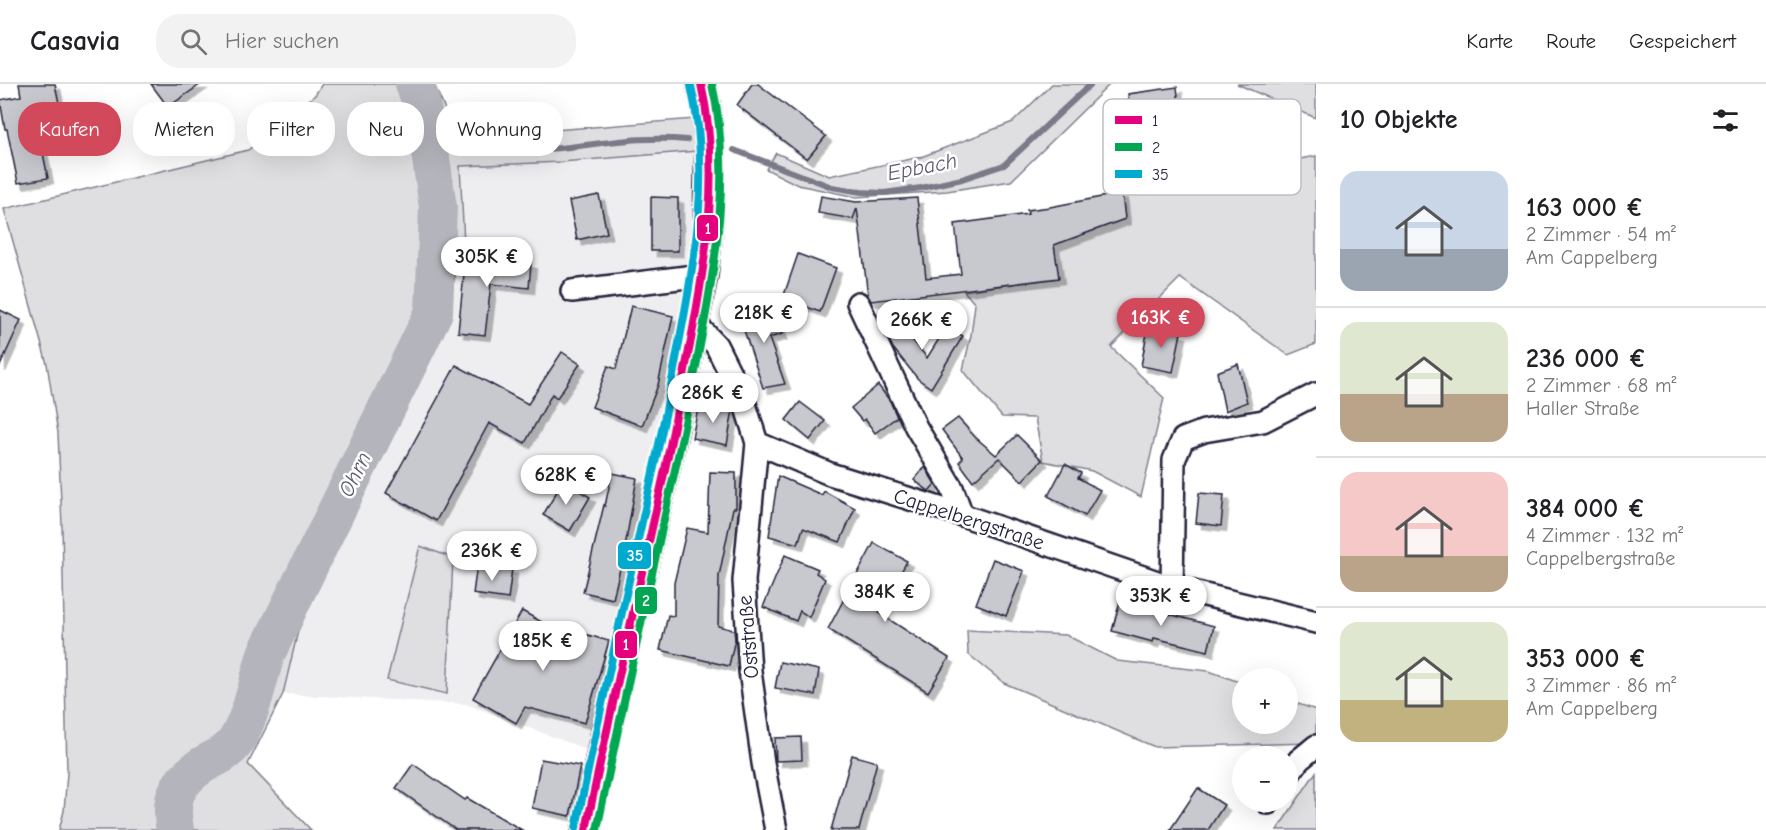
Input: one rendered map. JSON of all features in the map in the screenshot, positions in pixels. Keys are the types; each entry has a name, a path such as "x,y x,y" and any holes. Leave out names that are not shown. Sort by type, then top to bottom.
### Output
{"main road":[{"path":"586,830 674,428 703,275 708,228 710,147 706,105 701,84"}],"street":[{"path":"572,291 703,275"},
{"path":"858,303 916,426 952,488 962,515"},
{"path":"695,323 716,345 744,401 757,443"},
{"path":"1172,587 1174,460 1183,439 1204,431 1263,421 1311,399 1316,394"},
{"name":"Cappelbergstraße","path":"757,443 830,474 962,515 1172,587 1316,622"},
{"name":"Oststraße","path":"757,443 744,581 750,671 763,763 776,830"},
{"path":"1298,760 1316,746"}],"shaded area":[{"path":"322,84 434,84 442,102 436,102 436,156 563,156 563,129 695,119 697,151 561,162 460,166 464,243 441,330 394,423 298,631 283,694 248,764 311,830 59,830 64,811 67,773 58,433 47,364 4,209 223,156 235,156 235,153 247,150 247,156 335,156 335,102 306,102 315,95"},
{"path":"1052,84 1110,84 1011,181 947,191 856,197 798,185 766,169 776,153 829,176 921,157 1013,122"},
{"path":"1237,84 1316,84 1316,118 1301,112 1301,99 1272,99"},
{"path":"697,151 691,293 588,750 466,704 283,694 298,631 394,423 441,330 464,243 460,166 561,162"},
{"path":"1316,156 1316,344 1288,355 1180,278 1111,347 1164,398 1141,497 1092,471 1043,461 1035,418 1002,417 963,370 975,304 964,291 1058,278 1054,245 1125,219 1122,195 1301,195 1301,159"},
{"path":"420,546 453,558 447,694 387,680"},
{"path":"967,630 1066,635 1117,661 1209,671 1232,679 1232,734 1298,734 1298,704 1316,710 1316,739 1312,743 1155,747 1004,683 968,654"},
{"path":"1316,772 1316,830 1277,830 1289,812 1298,812 1298,799"}],"building":[{"path":"19,84 55,84 59,102 18,102 18,156 44,156 48,178 18,183 0,100 21,96"},
{"path":"151,84 201,84 175,102 164,102"},
{"path":"752,84 758,84 826,136 807,159 737,105"},
{"path":"1177,87 1178,99 1129,99 1128,94"},
{"path":"599,195 607,233 577,240 569,201"},
{"path":"1122,195 1125,219 1054,245 1059,278 871,301 868,296 857,208 853,219 818,213 821,196 856,202 917,198 926,278 961,274 955,224 1028,214 1027,210"},
{"path":"651,197 678,198 678,251 651,251"},
{"path":"798,254 836,268 820,312 783,298"},
{"path":"466,255 531,263 529,288 491,284 485,335 458,332"},
{"path":"773,305 782,334 769,338 785,384 763,388 739,315"},
{"path":"631,306 673,316 658,385 642,426 592,407 608,366 616,369"},
{"path":"0,310 21,320 0,366"},
{"path":"892,314 927,358 947,326 963,336 931,388 918,379 893,348 881,323"},
{"path":"1148,327 1181,333 1173,372 1141,366"},
{"path":"562,352 580,364 557,398 552,394 525,443 489,423 436,521 386,493 456,365 528,404"},
{"path":"1238,364 1247,402 1225,411 1217,372"},
{"path":"878,385 890,401 897,417 875,433 865,419 862,421 851,408"},
{"path":"800,402 825,421 810,440 786,420"},
{"path":"699,403 733,409 727,445 692,438"},
{"path":"958,418 996,455 1017,435 1042,460 1022,481 999,458 973,481 959,462 963,458 942,430"},
{"path":"1065,464 1081,473 1078,478 1100,490 1085,516 1048,496"},
{"path":"925,467 935,484 929,491 914,480"},
{"path":"710,472 736,473 736,508 733,508 719,576 718,626 734,630 735,639 729,666 660,650 668,615 674,616 674,583 687,528 708,532"},
{"path":"612,473 637,478 613,599 583,592"},
{"path":"778,476 822,495 824,491 855,508 840,542 803,528 798,544 769,536"},
{"path":"563,481 590,497 570,531 543,515"},
{"path":"1199,493 1224,495 1221,526 1196,523"},
{"path":"874,543 907,561 879,613 949,658 928,692 828,629"},
{"path":"785,555 818,569 816,573 825,579 809,617 800,611 796,621 763,607"},
{"path":"993,559 1024,571 1006,616 976,604"},
{"path":"477,564 512,569 508,599 473,594"},
{"path":"1120,601 1214,626 1208,651 1154,638 1153,642 1112,631"},
{"path":"522,611 568,637 570,630 609,641 585,723 525,707 516,723 473,698"},
{"path":"780,662 819,670 815,695 775,688"},
{"path":"801,737 802,760 776,761 775,738"},
{"path":"852,755 877,762 859,830 831,830"},
{"path":"541,759 580,766 570,816 532,808"},
{"path":"413,764 465,800 467,798 522,830 456,830 396,788"},
{"path":"1198,788 1224,805 1208,830 1170,830"}],"waterway":[{"name":"Ohrn","path":"175,830 173,810 176,793 185,779 226,751 238,738 251,708 266,654 434,312 438,207 421,102 414,84"},
{"name":"Epbach","path":"734,150 832,187 884,193 921,188 962,179 1004,165 1091,84"},
{"name":"Epbach","path":"429,145 534,150 635,140 687,140"}],"transit line":[{"name":"1","path":"586,830 668,456 701,281 711,182 707,116 701,84"},
{"name":"2","path":"597,830 682,438 711,281 720,215 721,182 718,116 712,84"},
{"name":"35","path":"576,828 661,435 695,248 700,150 691,86"}]}
